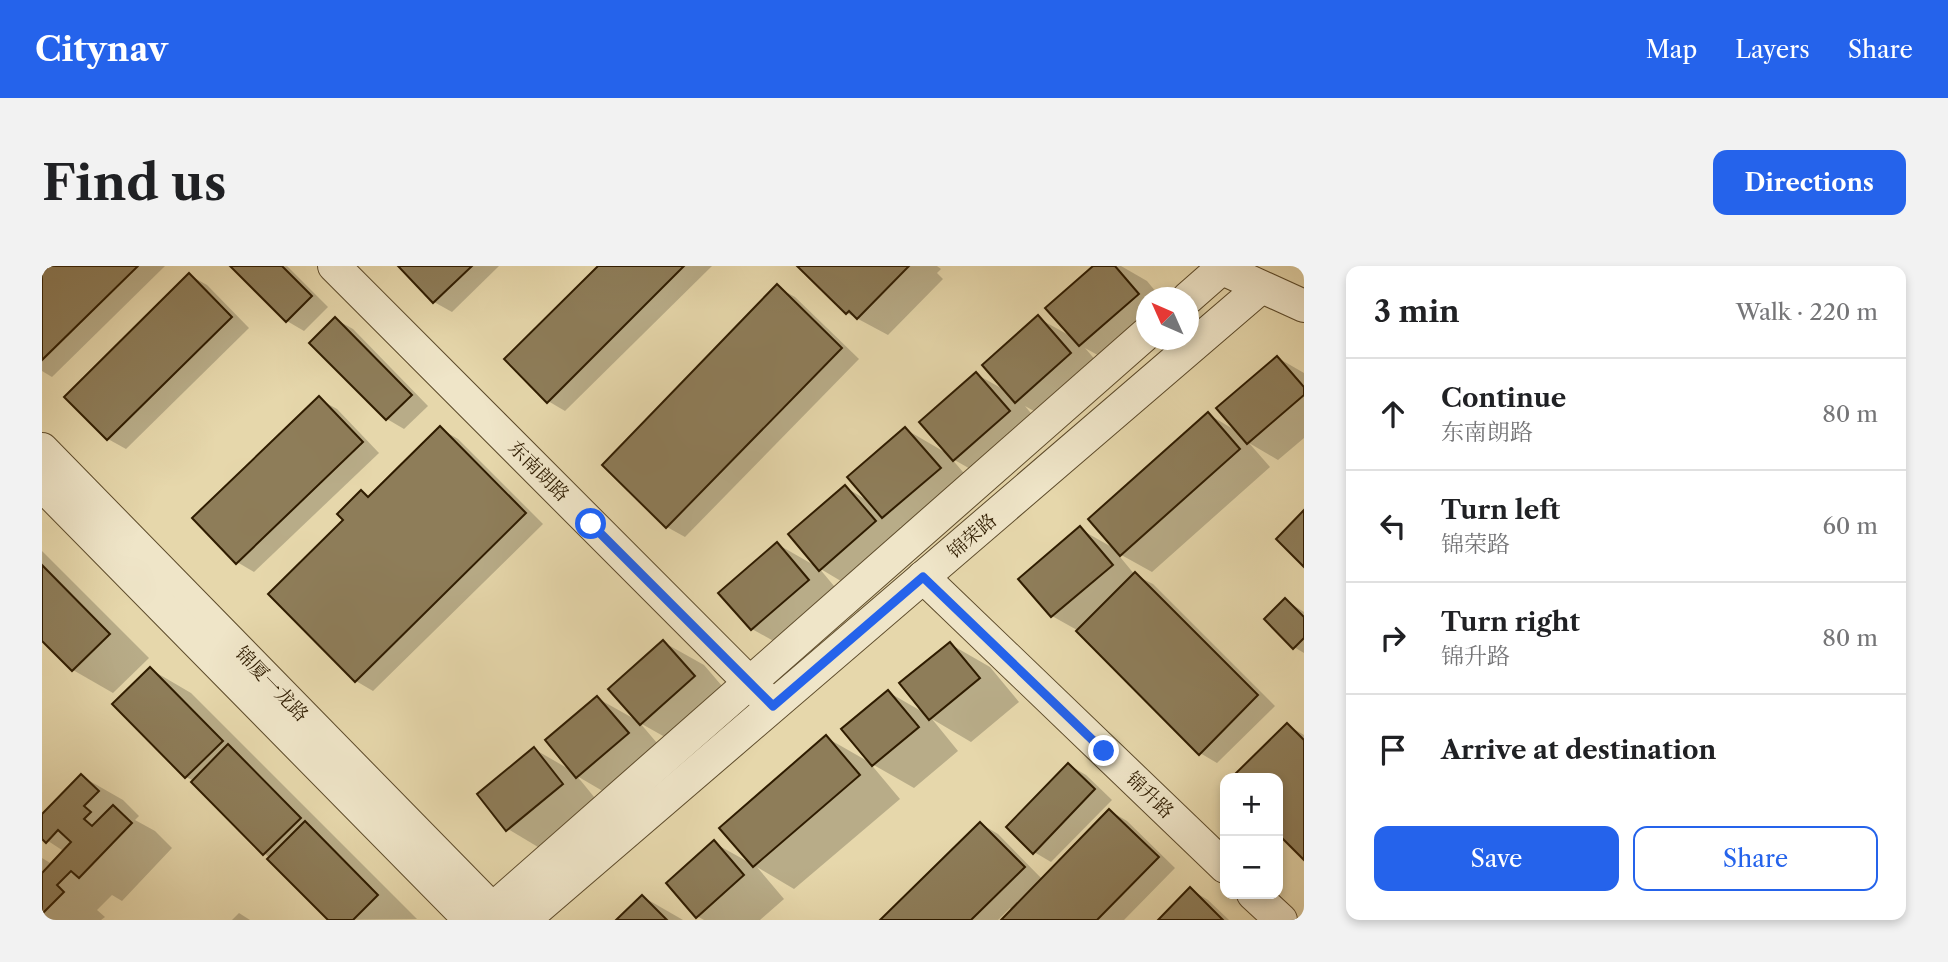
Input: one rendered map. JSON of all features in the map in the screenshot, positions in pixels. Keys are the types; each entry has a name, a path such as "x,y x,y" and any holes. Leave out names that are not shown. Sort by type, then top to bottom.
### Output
{"street":[{"name":"东南朗路","path":"334,266 773,706"},
{"path":"1199,287 1219,267 1304,306"},
{"name":"锦荣路","path":"524,920 1260,288"},
{"name":"锦荣路","path":"486,917 1136,343"},
{"name":"锦厦一龙路","path":"42,449 486,917"},
{"name":"锦厦一龙路","path":"42,485 486,917"},
{"name":"锦升路","path":"923,577 1220,862"},
{"path":"1258,899 1281,920"}],"building":[{"path":"49,266 138,266 42,360 42,273"},
{"path":"230,266 282,266 312,296 286,322"},
{"path":"398,266 472,266 433,303"},
{"path":"598,266 684,266 547,403 504,359"},
{"path":"797,266 909,266 857,319 849,311 846,314"},
{"path":"1093,266 1115,266 1136,290 1136,297 1079,346 1045,308"},
{"path":"189,273 232,317 107,440 64,397"},
{"path":"777,284 842,348 666,528 602,465"},
{"path":"1038,315 1071,353 1015,403 982,365"},
{"path":"335,317 412,395 386,420 309,343"},
{"path":"1277,356 1304,387 1304,395 1247,444 1216,408"},
{"path":"976,372 1010,411 953,461 919,422"},
{"path":"319,396 363,442 236,564 192,518"},
{"path":"1208,412 1240,449 1120,556 1088,519"},
{"path":"440,426 526,513 355,682 268,594 343,520 337,514 361,490 368,497"},
{"path":"905,427 941,468 882,518 847,477"},
{"path":"845,485 876,521 819,571 788,534"},
{"path":"1304,510 1304,567 1276,539"},
{"path":"1080,526 1113,565 1051,617 1018,579"},
{"path":"777,542 809,580 751,630 718,593"},
{"path":"42,565 110,634 72,671 42,641"},
{"path":"1135,572 1258,695 1199,755 1076,631"},
{"path":"1285,598 1304,617 1304,638 1293,649 1264,619"},
{"path":"663,640 695,676 640,725 608,689"},
{"path":"950,642 980,678 929,720 899,683"},
{"path":"150,667 223,741 185,778 112,704"},
{"path":"888,690 919,727 872,766 841,729"},
{"path":"597,696 629,733 576,778 545,740"},
{"path":"1287,723 1304,740 1304,860 1283,839 1283,773 1236,773"},
{"path":"826,735 860,775 753,867 719,828"},
{"path":"228,744 301,818 263,855 191,782"},
{"path":"534,747 563,784 506,831 477,794"},
{"path":"1068,763 1095,789 1033,854 1006,827"},
{"path":"81,774 99,791 84,806 91,812 84,819 92,826 113,805 132,823 79,878 71,871 57,885 64,892 42,914 42,873 71,842 58,830 46,843 42,839 42,814"},
{"path":"1109,809 1159,857 1097,920 1001,920"},
{"path":"305,821 378,895 353,920 328,920 267,859"},
{"path":"980,822 1025,867 971,920 880,920"},
{"path":"714,840 744,875 696,918 666,883"},
{"path":"1190,887 1223,920 1158,920"},
{"path":"642,895 667,920 616,920"}],"route":[{"path":"591,524 773,706 923,577 1104,751"}]}
